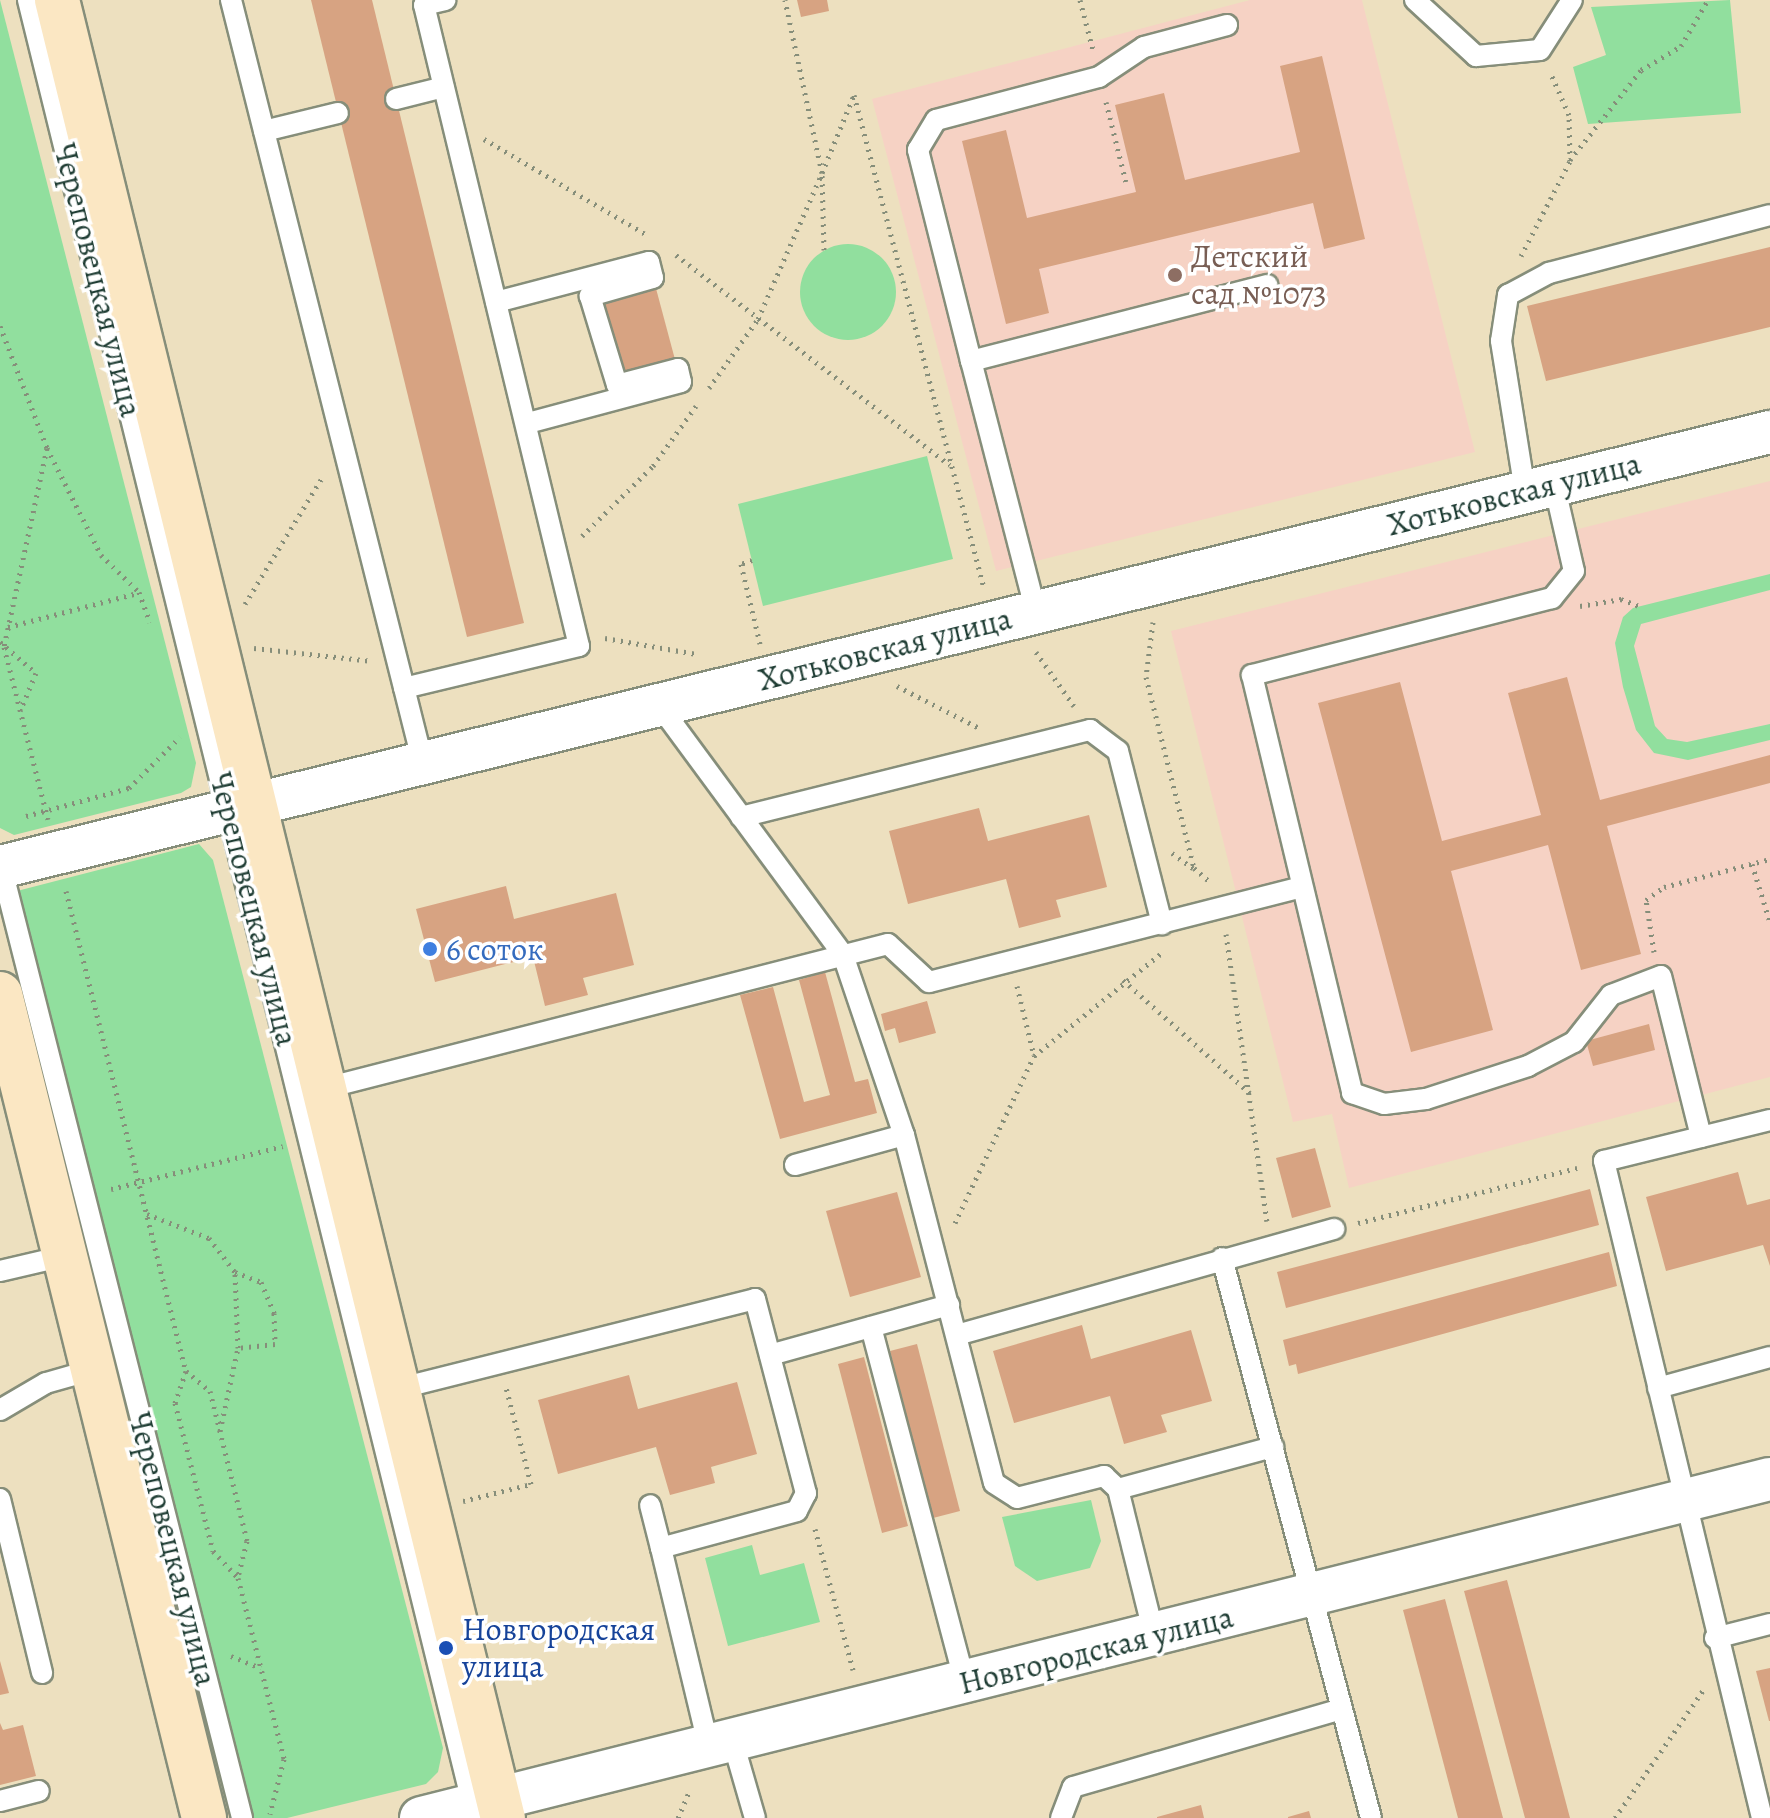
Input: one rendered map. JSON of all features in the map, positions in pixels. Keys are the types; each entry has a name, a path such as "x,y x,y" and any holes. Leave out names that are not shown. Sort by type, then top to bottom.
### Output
{"main road":[{"name":"Череповецкая улица","path":"57,0 243,806 326,1088 397,1389 488,1810"},
{"name":"Череповецкая улица","path":"0,994 204,1818"}],"street":[{"name":"Хотьковская улица","path":"0,865 659,705 1036,631 1540,488 1770,432"},
{"name":"Новгородская улица","path":"421,1818 488,1810 713,1755 965,1683 1770,1479"}],"lane":[{"name":"Череповецкая улица","path":"28,0 243,806 488,1810"},
{"path":"231,0 423,763"},
{"path":"404,688 579,646 528,423 424,5 445,0"},
{"path":"1415,0 1476,56 1540,50 1572,0"},
{"path":"1036,631 918,150 936,120 1099,77 1144,47 1227,25"},
{"path":"396,99 444,87"},
{"path":"264,131 338,113"},
{"path":"1701,1137 1661,976 1611,995 1574,1042 1528,1066 1426,1099 1384,1104 1352,1093 1252,675 1552,598 1574,571 1540,488 1501,341 1508,295 1549,273 1770,215"},
{"path":"496,302 649,262 653,278 590,296 617,385 678,369 681,382 528,423"},
{"path":"971,361 1267,285"},
{"path":"659,705 843,955 904,1135 994,1483 1017,1498 1104,1476 1118,1489 1154,1635"},
{"path":"741,817 1090,730 1118,751 1162,924"},
{"name":"Череповецкая улица","path":"0,865 242,1818"},
{"path":"326,1088 888,944 929,982 1302,887"},
{"path":"1762,1818 1721,1665 1604,1161 1770,1120"},
{"path":"795,1165 904,1135"},
{"path":"957,1335 1334,1229"},
{"path":"0,1271 64,1256"},
{"path":"1222,1258 1371,1818"},
{"path":"397,1389 755,1299 806,1493 797,1511 661,1548"},
{"path":"770,1355 949,1305"},
{"path":"871,1327 965,1683"},
{"path":"1658,1388 1770,1357"},
{"path":"0,1410 46,1383 92,1370"},
{"path":"1118,1489 1273,1447"},
{"path":"0,1499 42,1673"},
{"path":"650,1505 713,1755 755,1818"},
{"path":"1715,1638 1770,1624"},
{"path":"1061,1818 1073,1787 1342,1709"},
{"path":"0,1801 39,1791"}],"path":[{"path":"785,0 822,173 824,250"},
{"path":"1080,0 1091,42"},
{"path":"1508,295 1526,238 1570,161 1641,70 1681,46 1708,0"},
{"path":"1540,50 1569,115 1570,161"},
{"path":"1099,77 1126,182"},
{"path":"558,559 653,466 758,319 854,95 986,592"},
{"path":"453,123 659,243"},
{"path":"670,251 951,466"},
{"path":"0,326 47,448 101,555 139,592 153,633"},
{"path":"244,606 342,445"},
{"path":"47,448 2,645 186,1371 175,1403 213,1551 238,1578"},
{"path":"752,560 741,564 761,649"},
{"path":"8,627 139,592"},
{"path":"1552,598 1583,607 1621,599 1639,606"},
{"path":"1153,621 1146,677 1194,868 1231,907 1250,1093 1267,1184 1267,1246"},
{"path":"1036,631 1090,730"},
{"path":"576,633 708,656"},
{"path":"2,645 36,673 20,711"},
{"path":"253,648 398,664"},
{"path":"896,686 1020,748"},
{"path":"178,720 183,735"},
{"path":"26,816 129,788 183,735 187,727"},
{"path":"1661,976 1646,900 1664,887 1770,859"},
{"path":"1752,864 1770,922"},
{"path":"939,1264 987,1143 1034,1056 1123,980 1171,946"},
{"path":"1011,962 1034,1056"},
{"path":"1123,980 1250,1093"},
{"path":"101,1192 288,1144"},
{"path":"1334,1229 1604,1161"},
{"path":"147,1214 209,1238 235,1272 261,1282 274,1313 275,1344 238,1348"},
{"path":"220,1432 238,1348 235,1272"},
{"path":"462,1501 531,1484 499,1363"},
{"path":"186,1371 210,1391 247,1541 238,1578 284,1759 270,1815"},
{"path":"806,1493 856,1684"},
{"path":"221,1652 261,1668"},
{"path":"1615,1818 1721,1665"},
{"path":"678,1818 713,1755"}],"shaded area":[{"name":"Детский сад №1073","path":"1250,0 1362,0 1475,452 996,571 872,99"},
{"path":"1770,481 1770,1077 1349,1188 1332,1114 1293,1122 1171,631"}],"green space":[{"path":"0,0 196,763 191,787 181,793 14,835 0,828"},
{"path":"1730,0 1741,113 1588,124 1573,67 1606,55 1591,7"},
{"path":"848,244 866,248 882,258 892,274 896,292 892,310 882,326 866,336 848,340 830,336 814,326 804,310 800,292 804,274 814,258 830,248"},
{"path":"927,456 953,559 763,606 738,504"},
{"path":"1770,574 1770,590 1641,624 1634,646 1655,726 1667,739 1687,742 1770,724 1770,740 1688,760 1654,753 1636,730 1623,687 1615,643 1623,617 1633,608"},
{"path":"199,844 213,860 443,1748 438,1772 426,1784 287,1818 251,1818 17,891"},
{"path":"1091,1500 1101,1541 1090,1568 1037,1581 1015,1566 1002,1517"},
{"path":"752,1545 760,1575 804,1563 820,1622 728,1646 705,1558"}],"building":[{"path":"311,0 372,0 524,623 467,637"},
{"path":"797,0 827,0 829,11 801,17"},
{"path":"1322,56 1365,239 1324,249 1313,203 1039,269 1049,313 1006,324 962,141 1006,130 1027,218 1136,192 1115,105 1164,93 1185,180 1300,152 1280,66"},
{"path":"1770,247 1770,327 1546,381 1527,306"},
{"path":"654,281 677,367 618,382 593,297"},
{"path":"1567,677 1600,800 1770,755 1770,783 1607,826 1641,954 1581,970 1548,845 1451,871 1493,1030 1411,1052 1318,703 1400,682 1442,841 1541,815 1508,693"},
{"path":"979,808 988,841 1089,815 1107,887 1056,900 1061,917 1019,928 1006,879 908,904 889,831"},
{"path":"506,886 514,919 616,893 634,965 583,978 588,995 545,1006 533,957 435,982 416,909"},
{"path":"825,972 855,1082 868,1079 877,1113 780,1139 740,995 773,987 804,1102 830,1095 799,980"},
{"path":"927,1001 936,1033 899,1043 895,1028 885,1031 881,1014"},
{"path":"1649,1024 1655,1050 1593,1066 1586,1041"},
{"path":"1315,1148 1331,1207 1292,1218 1276,1158"},
{"path":"1738,1172 1747,1205 1770,1199 1770,1266 1763,1245 1666,1271 1646,1197"},
{"path":"1590,1189 1599,1225 1286,1308 1277,1272"},
{"path":"897,1192 921,1277 850,1297 826,1211"},
{"path":"1609,1252 1617,1286 1298,1374 1296,1364 1289,1366 1283,1340"},
{"path":"1082,1325 1091,1359 1191,1330 1212,1401 1161,1415 1167,1432 1124,1444 1110,1396 1014,1423 993,1351"},
{"path":"917,1344 960,1511 933,1518 890,1351"},
{"path":"864,1357 908,1526 882,1533 838,1364"},
{"path":"629,1375 638,1409 737,1382 757,1454 711,1467 715,1483 670,1495 656,1447 558,1474 538,1400"},
{"path":"1507,1580 1570,1818 1525,1818 1464,1591"},
{"path":"1445,1599 1503,1818 1458,1818 1403,1610"},
{"path":"0,1661 9,1693 0,1695"},
{"path":"1770,1668 1770,1721 1769,1721 1756,1671"},
{"path":"0,1723 3,1730 23,1725 36,1776 0,1785"},
{"path":"1201,1805 1204,1818 1157,1818 1157,1817"},
{"path":"1309,1811 1311,1818 1288,1818 1288,1817"}],"place":[{"name":"Детский сад №1073","path":"1175,275"},
{"name":"6 соток","path":"430,949"},
{"name":"Новгородская улица","path":"446,1648"}]}
